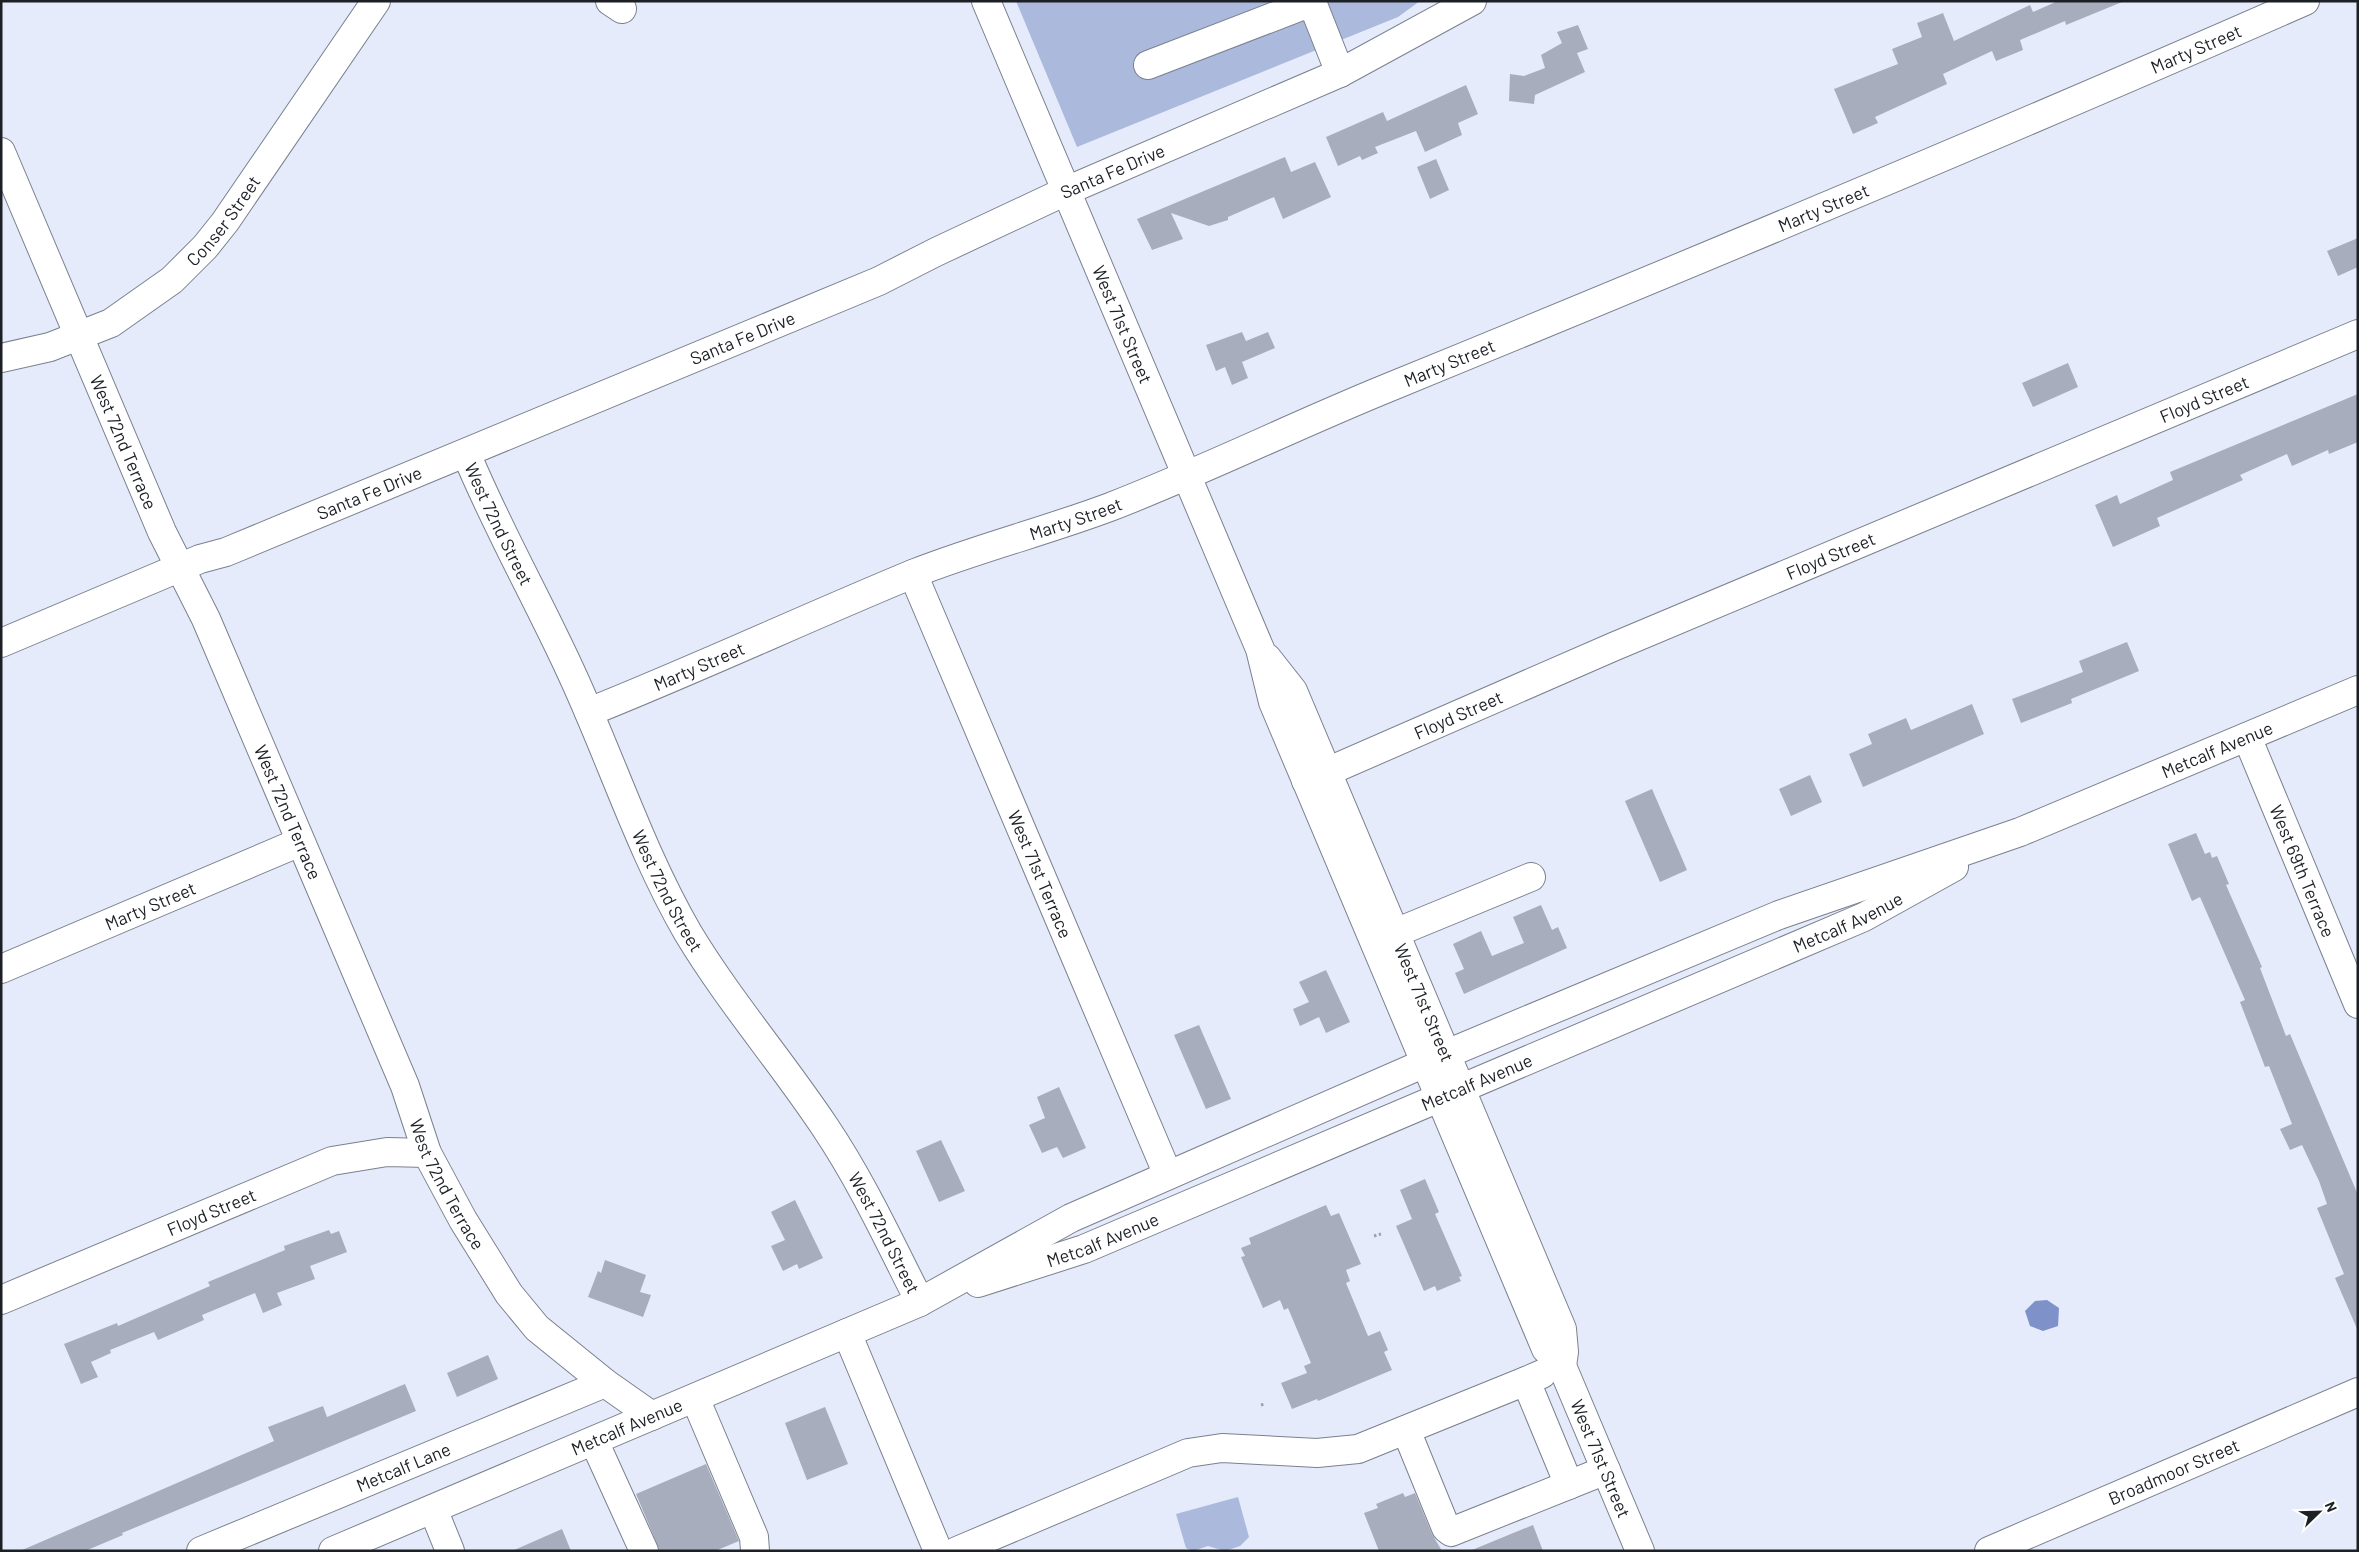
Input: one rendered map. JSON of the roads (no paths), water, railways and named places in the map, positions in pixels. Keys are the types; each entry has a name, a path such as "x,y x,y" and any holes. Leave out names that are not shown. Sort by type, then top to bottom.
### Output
{"street":[{"name":"Conser Street","path":"1,358 50,347 111,323 172,280 205,247 226,222 376,1"},
{"name":"West 71st Street","path":"986,1 1260,649 1293,691 1317,776 1450,1094 1546,1349 1562,1366 1640,1551"},
{"name":"Santa Fe Drive","path":"1,644 180,567 226,552 879,281 1066,191 1340,73 1472,1"},
{"name":"Marty Street","path":"589,712 913,574 975,550 1106,508 1186,475 1377,392 1590,305 2157,66 2305,1"},
{"path":"1148,65 1312,2 1340,73"},
{"name":"West 72nd Terrace","path":"1,152 162,532 206,619 405,1086 427,1153 463,1220 509,1294 538,1328 605,1383 652,1416"},
{"name":"Floyd Street","path":"1317,776 1613,647 2358,334"},
{"name":"West 72nd Street","path":"466,453 486,502 589,712 654,865 686,930 714,975 826,1129 867,1199 920,1302"},
{"name":"West 71st Terrace","path":"913,574 1168,1175"},
{"name":"Metcalf Avenue","path":"920,1302 1071,1218 1436,1059 1779,915 2020,832 2358,690"},
{"name":"West 69th Terrace","path":"2247,737 2358,1004"},
{"name":"West 71st Street","path":"1317,776 1395,933 1436,1059"},
{"name":"Metcalf Avenue","path":"334,1551 920,1302 1084,1250 1450,1094 1864,917 2020,832"},
{"name":"Marty Street","path":"1,969 300,842"},
{"path":"1395,933 1531,877"},
{"name":"Floyd Street","path":"1,1300 332,1161 387,1152 427,1153"},
{"path":"847,1333 938,1551"},
{"path":"957,1551 1188,1453 1222,1448 1336,1452 1358,1449 1562,1366"},
{"path":"1526,1380 1569,1485"},
{"name":"Metcalf Lane","path":"201,1551 605,1383"},
{"name":"Broadmoor Street","path":"1989,1551 2358,1392"},
{"path":"695,1398 754,1537 755,1551"},
{"path":"1406,1430 1446,1528 1455,1532 1606,1470"},
{"path":"594,1441 644,1551"},
{"path":"433,1509 450,1551"}]}
